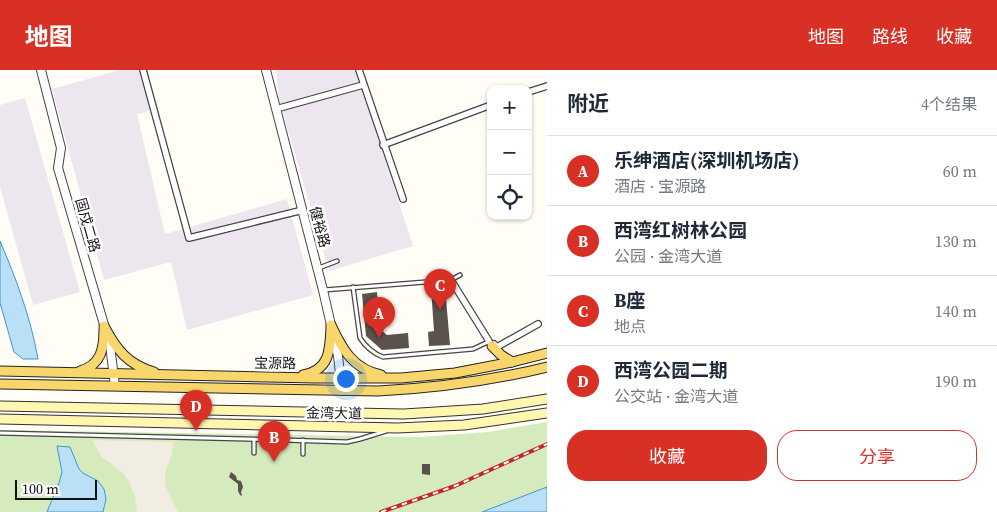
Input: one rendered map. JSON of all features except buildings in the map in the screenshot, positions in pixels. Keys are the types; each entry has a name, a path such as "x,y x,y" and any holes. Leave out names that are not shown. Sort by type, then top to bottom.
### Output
{"main road":[{"path":"292,377 313,372 323,365 329,351 331,325"},
{"path":"331,325 346,353 361,367 375,373 402,378"},
{"path":"69,373 85,370 92,366 100,357 104,342 104,326"},
{"path":"104,326 114,344 127,359 146,369 169,375"},
{"path":"492,343 500,355 512,362"},
{"path":"485,368 492,358 492,343"},
{"name":"宝源路","path":"0,371 402,378 485,368 547,353"},
{"name":"宝源路","path":"0,384 342,391 430,389 488,380 547,367"},
{"name":"金湾大道","path":"0,406 404,414 483,409 547,399"},
{"name":"金湾大道","path":"3,420 397,428 464,425 547,413"}],"street":[{"name":"固戍二路","path":"41,70 60,148 58,168 110,345 115,386"},
{"path":"143,70 189,238 303,210"},
{"name":"健裕路","path":"266,70 318,268 338,356 342,391"},
{"path":"359,70 402,199"},
{"path":"276,109 363,85"},
{"path":"532,91 547,86"},
{"path":"383,145 487,106"},
{"path":"452,280 492,343 497,346 538,324"}],"lane":[{"path":"318,268 337,261"},
{"path":"323,290 452,280 460,275"},
{"path":"353,287 360,338 362,343 377,355 383,357 473,349 492,343"},
{"path":"283,426 283,440"},
{"path":"0,433 354,441 397,428"},
{"path":"254,440 254,453"},
{"path":"302,454 303,440"}],"shaded area":[{"path":"120,70 148,70 158,109 137,114 165,234 287,199 313,295 187,330 171,262 104,280 52,89"},
{"path":"276,70 356,70 413,246 329,271 279,99"},
{"path":"25,98 80,292 33,305 0,187 0,105"},
{"path":"92,440 173,442 172,454 165,472 165,485 178,512 137,512 135,496 130,484 123,473 101,456"}],"green space":[{"path":"547,422 547,510 539,512 0,512 0,430 419,437 488,432"}],"water":[{"path":"0,241 22,299 38,359 23,359 14,352 0,303"},
{"path":"57,446 70,447 79,469 98,481 104,489 106,499 103,512 47,512 62,472"},
{"path":"547,487 547,512 482,512"}],"railway":[{"path":"381,512 455,486 547,444"}],"place":[{"name":"B座","path":"440,310"},
{"name":"乐绅酒店(深圳机场店)","path":"379,338"},
{"name":"西湾公园二期","path":"196,431"},
{"name":"西湾红树林公园","path":"274,462"}]}
